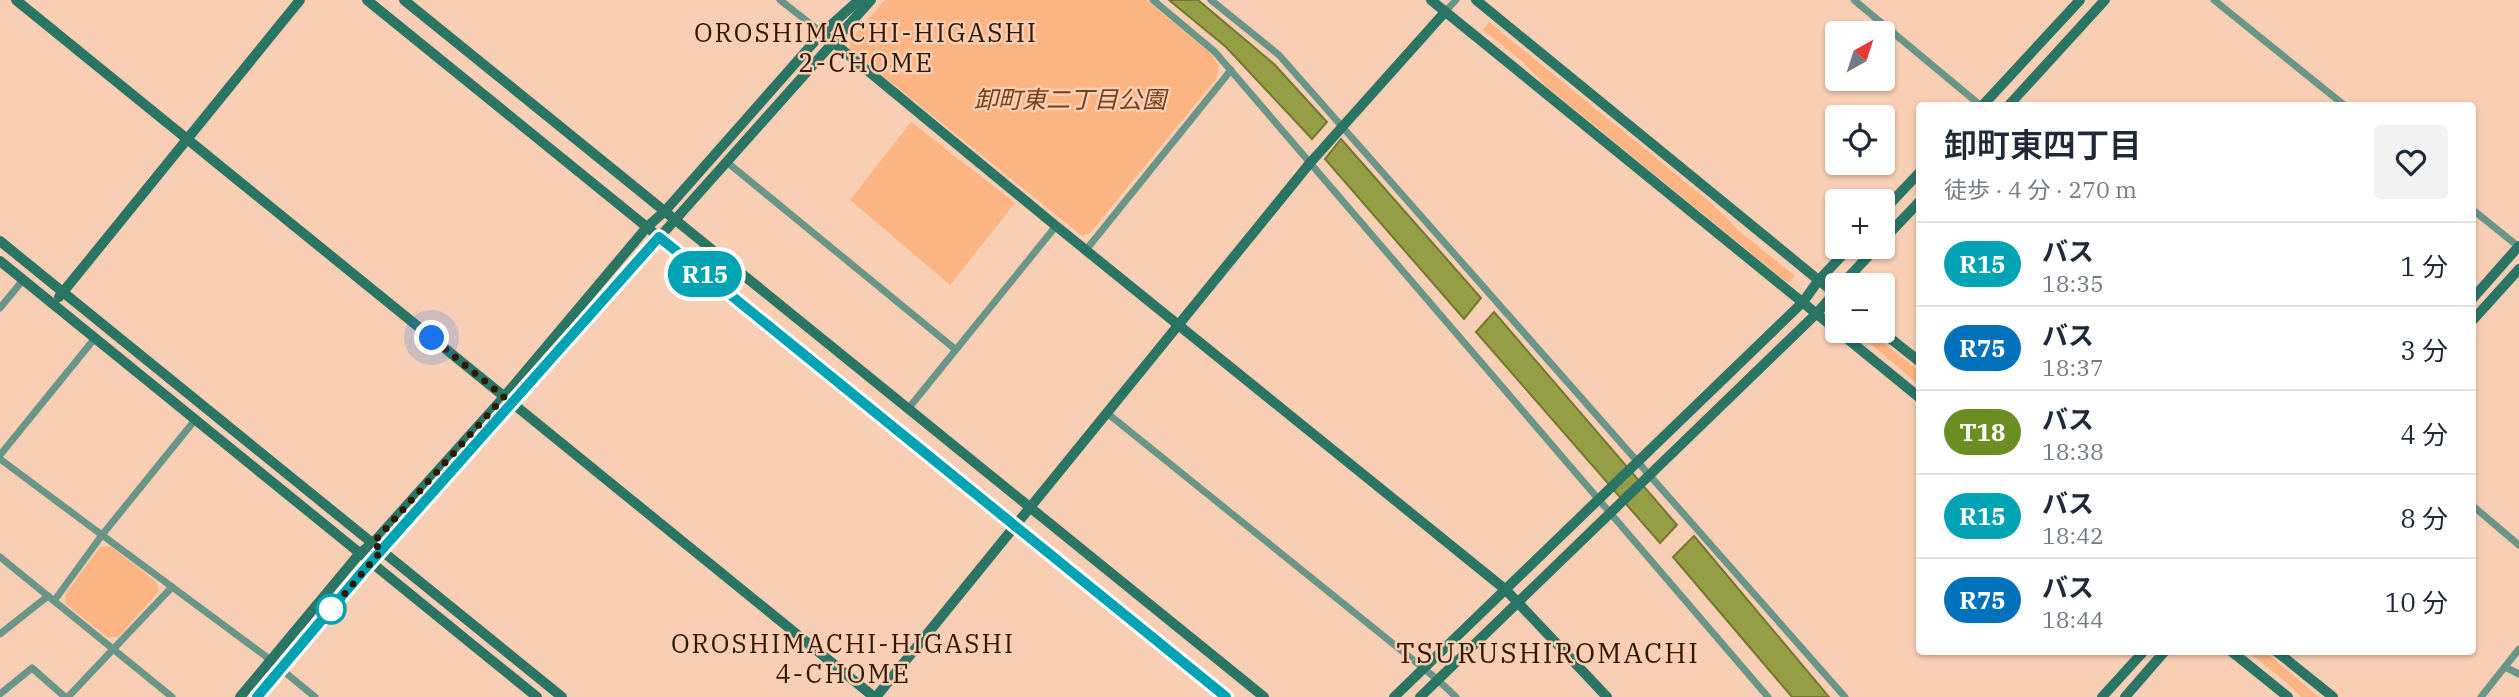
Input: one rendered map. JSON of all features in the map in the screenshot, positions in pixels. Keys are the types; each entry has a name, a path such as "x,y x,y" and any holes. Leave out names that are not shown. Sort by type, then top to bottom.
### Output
{"street":[{"path":"16,0 875,697 1310,163 1456,0"},
{"path":"53,304 300,0"},
{"path":"367,0 1226,697"},
{"path":"404,0 1265,697"},
{"path":"780,0 1506,590 1607,697"},
{"path":"508,400 647,227 666,211 822,33 859,0"},
{"path":"257,697 371,562 377,546 728,163 871,0"},
{"path":"1153,0 1215,52 1231,70 1602,497 1611,514 1768,697"},
{"path":"1211,0 1279,55 1845,697"},
{"path":"1431,0 1916,395"},
{"path":"1476,0 1825,284"},
{"path":"1854,0 1978,102"},
{"path":"1985,102 2080,0"},
{"path":"2012,102 2105,0"},
{"path":"2214,0 2340,102"},
{"path":"1086,250 1231,70"},
{"path":"728,163 955,349"},
{"path":"1895,198 1916,176"},
{"path":"1895,227 1916,205"},
{"path":"2476,212 2519,247 2476,295"},
{"path":"908,409 1056,226"},
{"path":"0,241 562,697"},
{"path":"1394,697 1802,302 1839,259"},
{"path":"1854,273 1866,259"},
{"path":"0,261 537,697"},
{"path":"2476,317 2519,269"},
{"path":"0,308 23,280"},
{"path":"1420,697 1825,305"},
{"path":"95,338 0,457 315,697"},
{"path":"1895,342 1916,359"},
{"path":"1107,413 1456,697"},
{"path":"0,634 51,598 195,420"},
{"path":"2476,509 2519,545"},
{"path":"240,697 360,553 377,546"},
{"path":"0,557 172,697"},
{"path":"0,694 32,667 67,697 172,587"},
{"path":"2481,697 2519,649"},
{"path":"2102,697 2140,655"},
{"path":"2124,697 2161,655"},
{"path":"2236,655 2288,697"},
{"path":"2281,655 2333,697"},
{"path":"2505,667 2519,674"}],"green space":[{"name":"卸町東二丁目公園","path":"885,0 1146,0 1211,54 1219,66 1216,79 1090,233 1082,236 850,49 851,39"},
{"path":"1489,22 1710,202 1739,231 1795,276 1788,283 1545,85 1521,60 1483,30"},
{"path":"911,122 1015,203 950,285 850,200"},
{"path":"1870,343 1884,343 1916,369 1916,383"},
{"path":"110,546 156,582 159,591 118,637 107,637 66,604 65,595 100,547"},
{"path":"2252,655 2269,655 2319,697 2301,697"}],"shaded area":[{"path":"1169,0 1198,0 1274,64 1327,122 1312,139 1226,47"},
{"path":"1341,139 1481,298 1464,319 1325,159"},
{"path":"1494,312 1677,525 1660,543 1476,332"},
{"path":"1694,536 1829,697 1792,697 1673,557"}],"bus line":[{"name":"R15","path":"257,697 362,572 659,237 1226,697"}],"district":[{"name":"OROSHIMACHI-HIGASHI 2-CHOME","path":"866,47"},
{"name":"TSURUSHIROMACHI","path":"1548,652"},
{"name":"OROSHIMACHI-HIGASHI 4-CHOME","path":"843,658"}],"route":[{"path":"331,609 330,611 382,550 373,543 504,397 432,338"}]}
